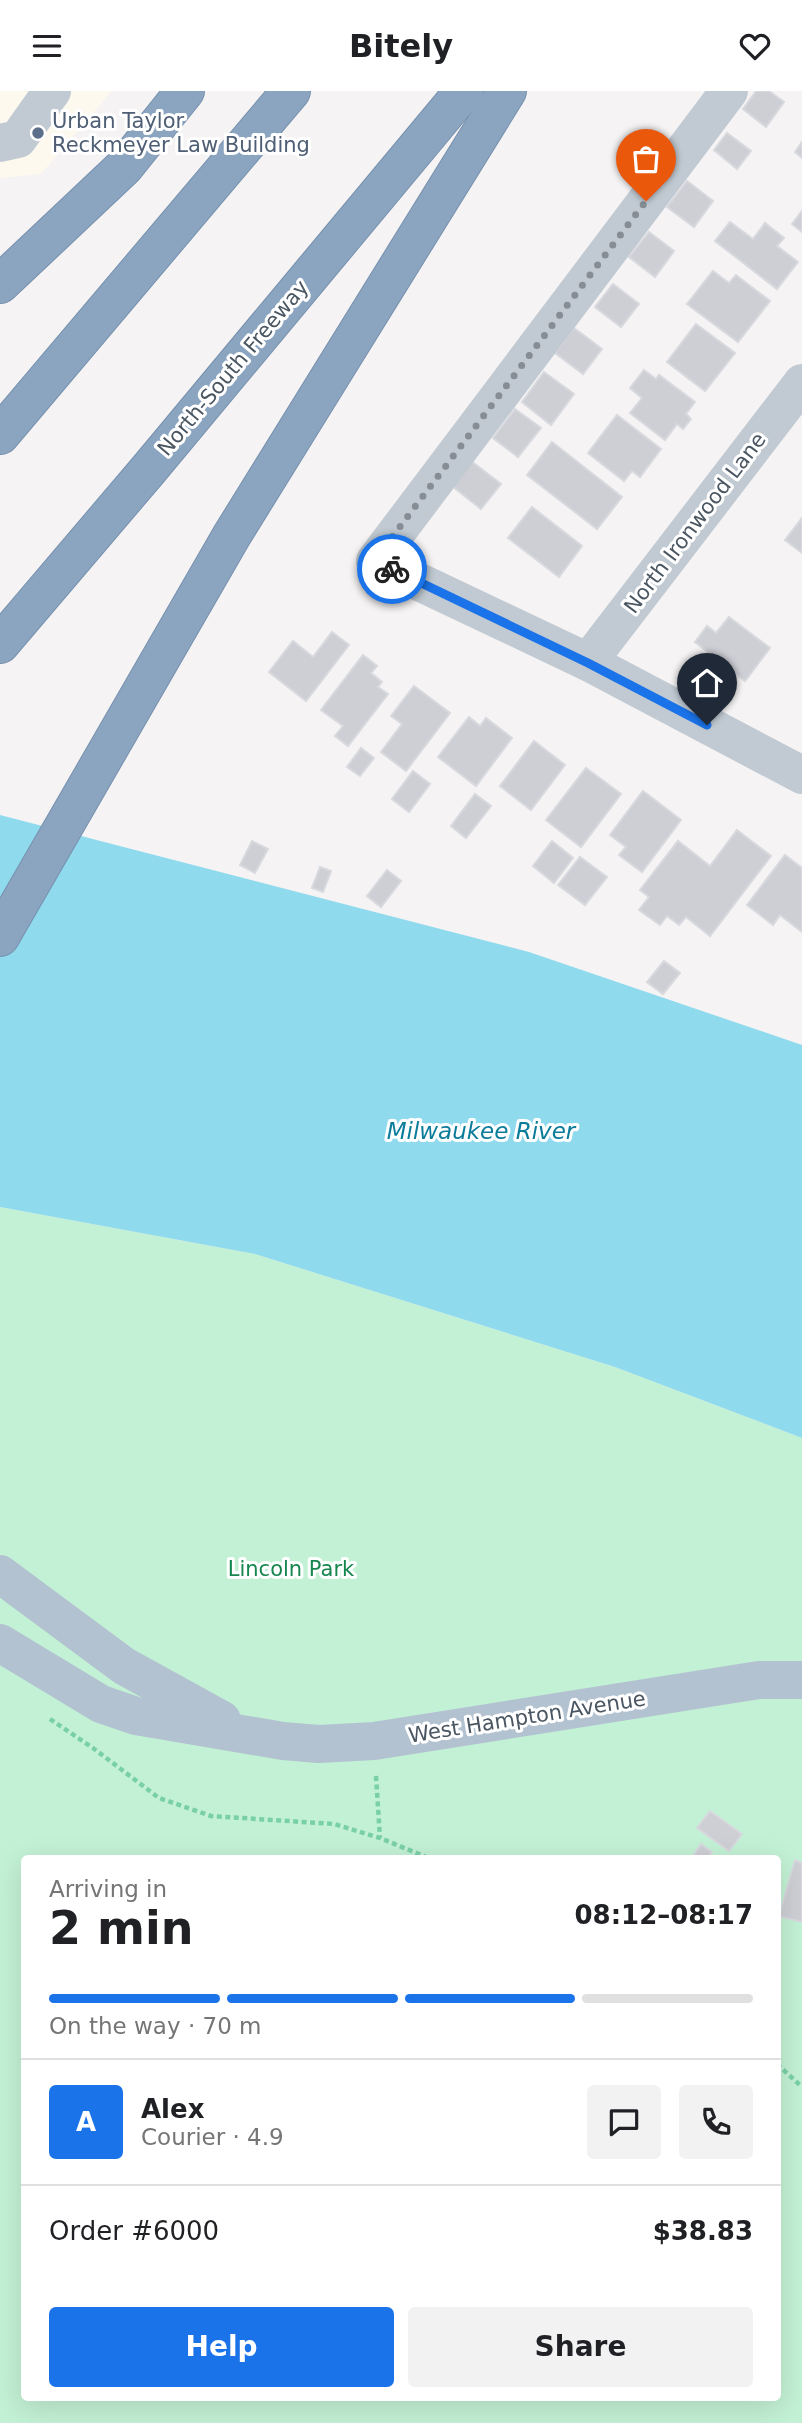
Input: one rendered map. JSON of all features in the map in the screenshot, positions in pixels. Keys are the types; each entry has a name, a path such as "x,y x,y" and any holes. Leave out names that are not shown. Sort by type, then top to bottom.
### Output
{"highway":[{"path":"0,284 124,167 185,91"},
{"path":"0,435 291,91"},
{"name":"North-South Freeway","path":"0,643 464,91"},
{"path":"0,937 232,535 507,91"}],"main road":[{"name":"West Hampton Avenue","path":"0,1574 124,1666 252,1735"},
{"name":"West Hampton Avenue","path":"0,1643 101,1704 136,1716 318,1744 374,1741 759,1680 802,1680"}],"street":[{"path":"0,143 18,139 52,91"},
{"path":"729,91 374,561 588,663 802,775"},
{"name":"North Ironwood Lane","path":"588,663 802,383"}],"path":[{"path":"48,1718 159,1798 211,1816 334,1824 421,1855"},
{"path":"374,1741 380,1839"},
{"path":"781,2068 802,2087"}],"shaded area":[{"name":"Urban Taylor Reckmeyer Law Building","path":"0,91 112,91 41,174 0,178"}],"green space":[{"name":"Lincoln Park","path":"0,1207 255,1254 615,1367 802,1438 802,2423 0,2423"}],"water":[{"name":"Milwaukee River","path":"0,815 529,952 802,1045 802,1438 615,1367 255,1254 0,1207"}],"building":[{"path":"756,91 769,91 784,102 766,127 743,109"},
{"path":"727,133 751,151 737,169 714,150"},
{"path":"802,142 802,158 795,152"},
{"path":"687,181 713,201 694,227 667,207"},
{"path":"802,211 802,232 792,224"},
{"path":"730,222 753,239 765,223 784,238 777,246 798,262 777,289 715,241"},
{"path":"649,232 674,251 655,277 629,257"},
{"path":"713,271 729,283 736,275 770,301 738,342 687,304"},
{"path":"613,284 639,304 621,327 595,307"},
{"path":"696,324 735,353 705,391 667,362"},
{"path":"574,328 602,349 583,374 555,353"},
{"path":"644,370 656,379 659,375 695,402 686,414 691,419 683,429 677,424 665,440 630,413 642,398 630,388"},
{"path":"544,372 574,394 551,425 522,402"},
{"path":"515,409 541,428 518,457 493,438"},
{"path":"617,415 661,449 640,477 632,471 624,481 588,453"},
{"path":"552,442 622,497 597,529 527,475"},
{"path":"471,461 501,484 481,509 452,486"},
{"path":"532,507 582,546 559,577 508,538"},
{"path":"802,518 802,553 785,540"},
{"path":"729,617 770,648 745,681 695,642 707,626 716,633"},
{"path":"332,632 349,645 306,701 269,672 293,641 313,657"},
{"path":"363,655 377,666 371,673 382,682 378,687 388,694 348,746 335,736 343,726 321,710"},
{"path":"414,686 450,713 406,771 381,752 402,724 391,716"},
{"path":"469,717 480,726 486,718 512,738 476,786 438,757"},
{"path":"534,741 565,765 531,810 500,786"},
{"path":"361,748 374,758 360,776 347,767"},
{"path":"586,768 621,794 581,847 546,820"},
{"path":"413,771 430,784 409,812 392,799"},
{"path":"643,791 681,820 642,872 619,855 626,847 610,835"},
{"path":"475,794 491,806 466,838 451,826"},
{"path":"737,830 771,856 710,936 686,917 679,925 667,916 660,925 639,910 649,897 640,890 678,841 710,866"},
{"path":"252,841 268,849 255,873 240,865"},
{"path":"552,841 573,858 554,883 533,866"},
{"path":"785,855 802,868 802,932 780,915 773,925 747,905"},
{"path":"580,857 607,877 585,905 558,885"},
{"path":"320,867 331,871 323,892 312,888"},
{"path":"387,870 401,881 381,907 367,896"},
{"path":"664,961 680,973 663,994 647,982"},
{"path":"710,1811 742,1834 729,1851 697,1828"},
{"path":"701,1844 712,1852 710,1855 694,1855"},
{"path":"795,1860 802,1863 802,1922 781,1917"}],"way so far":[{"path":"392,569 374,561 646,201"}],"place":[{"name":"Urban Taylor Reckmeyer Law Building","path":"38,133"}],"route":[{"path":"392,569 588,663 707,725"}]}
